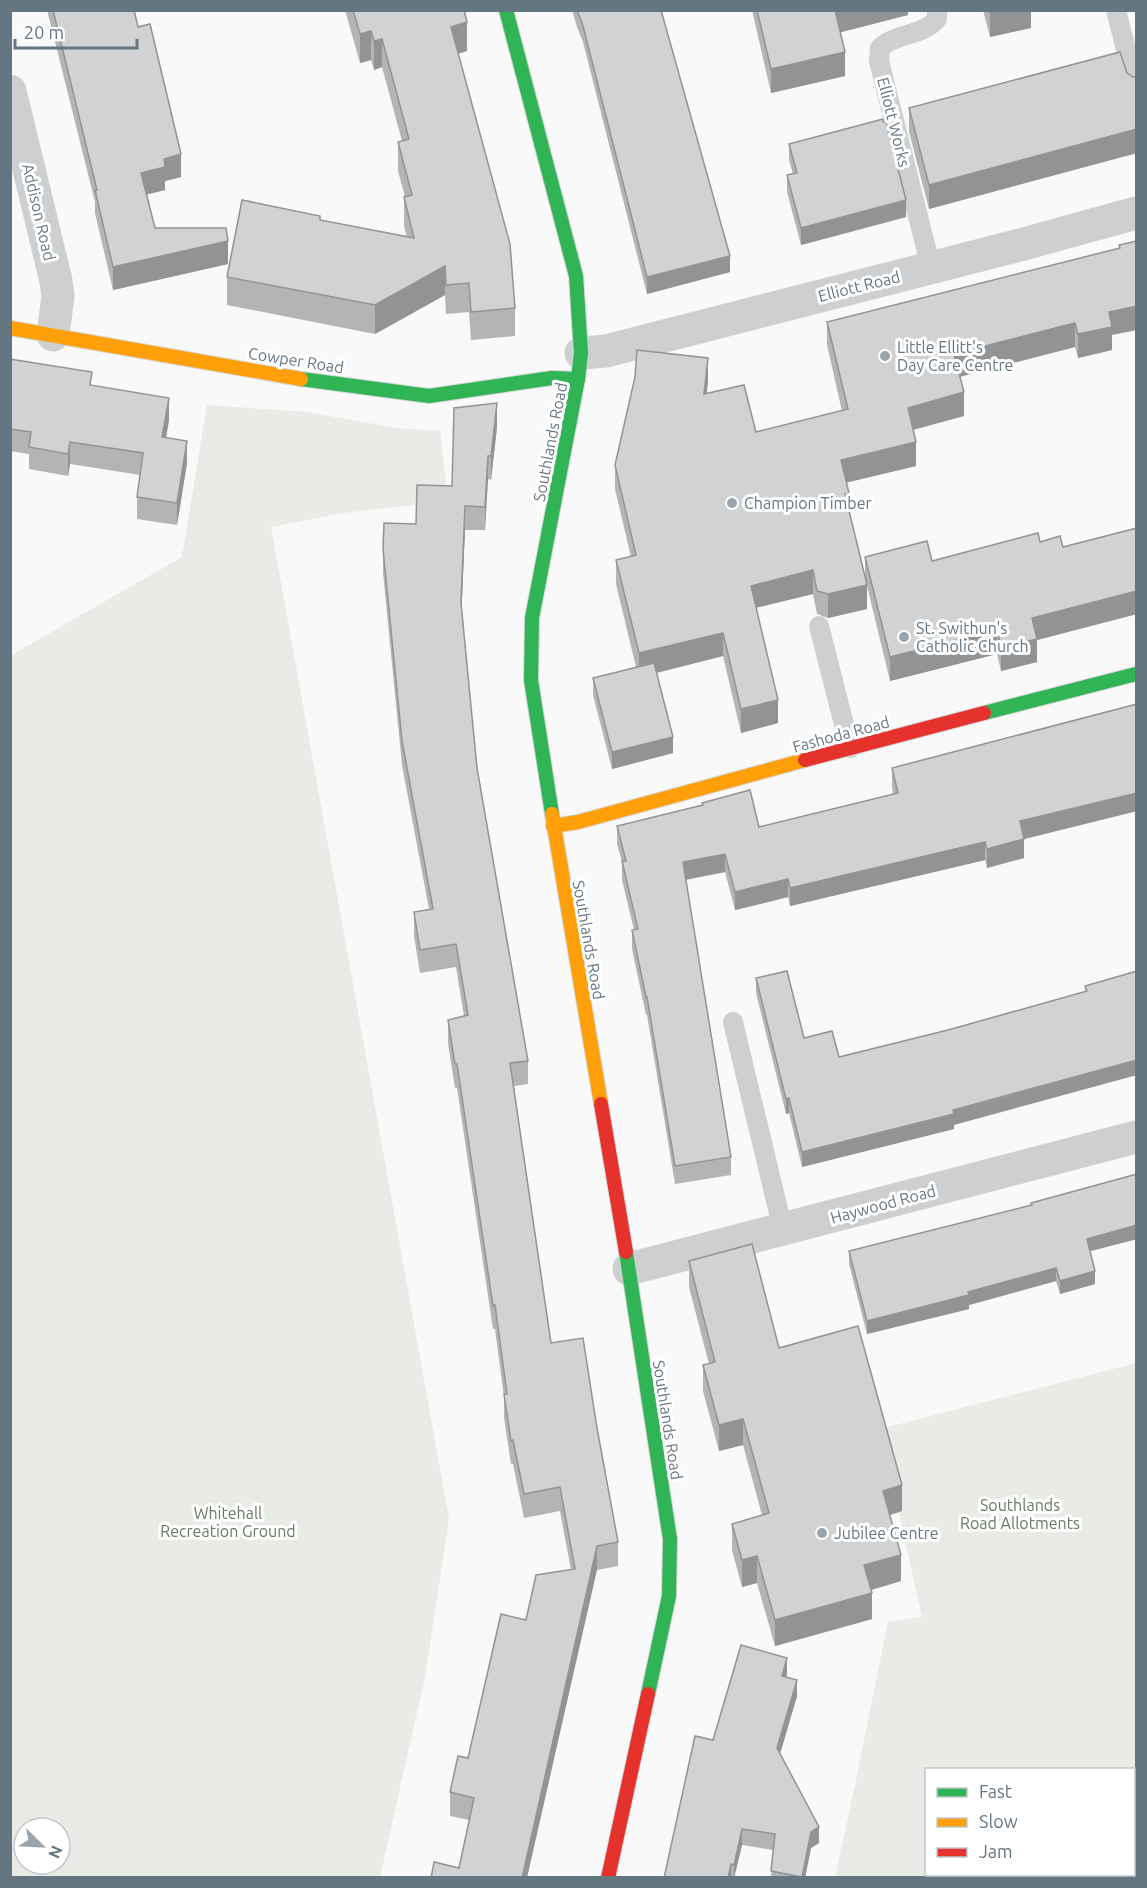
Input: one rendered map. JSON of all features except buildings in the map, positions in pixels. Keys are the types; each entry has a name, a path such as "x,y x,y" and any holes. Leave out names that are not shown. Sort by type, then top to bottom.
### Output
{"street":[{"name":"Southlands Road","path":"506,10 576,276 580,366 532,618 533,702 628,1269 670,1539 669,1596 608,1878"},
{"name":"Addison Road","path":"10,91 56,281 58,296 53,334"},
{"name":"Elliott Road","path":"580,366 606,351 1137,213"},
{"name":"Cowper Road","path":"10,328 303,380 429,396 552,378 580,366"},
{"name":"Fashoda Road","path":"554,826 578,822 850,748 1137,675"},
{"name":"Haywood Road","path":"628,1269 1137,1137"}],"lane":[{"name":"Elliott Works","path":"931,268 879,61 880,48 889,40 931,26 937,19 937,10"},
{"path":"1116,10 1137,89"},
{"path":"819,626 850,748"},
{"path":"733,1022 783,1230"}],"green space":[{"name":"Whitehall Recreation Ground","path":"207,405 307,412 396,428 440,431 448,501 343,513 271,527 449,1519 425,1677 380,1877 11,1877 10,656 182,557"},
{"name":"Southlands Road Allotments","path":"1136,1363 1136,1877 835,1878 888,1622 922,1617 880,1429"}],"traffic: fast":[{"path":"506,10 576,276 581,353 532,618 531,680 552,814"},
{"path":"301,379 429,396 552,378 578,379"},
{"path":"984,713 1136,674"},
{"path":"626,1252 670,1539 669,1596 648,1694"}],"traffic: slow":[{"path":"10,328 301,379"},
{"path":"553,826 578,822 805,760"},
{"path":"552,814 601,1104"}],"traffic: jam":[{"path":"805,760 984,713"},
{"path":"601,1104 626,1252"},
{"path":"608,1878 648,1694"}],"place":[{"name":"Little Ellitt's Day Care Centre","path":"885,356"},
{"name":"Champion Timber","path":"732,503"},
{"name":"St. Swithun's Catholic Church","path":"904,637"},
{"name":"Jubilee Centre","path":"822,1533"}]}
